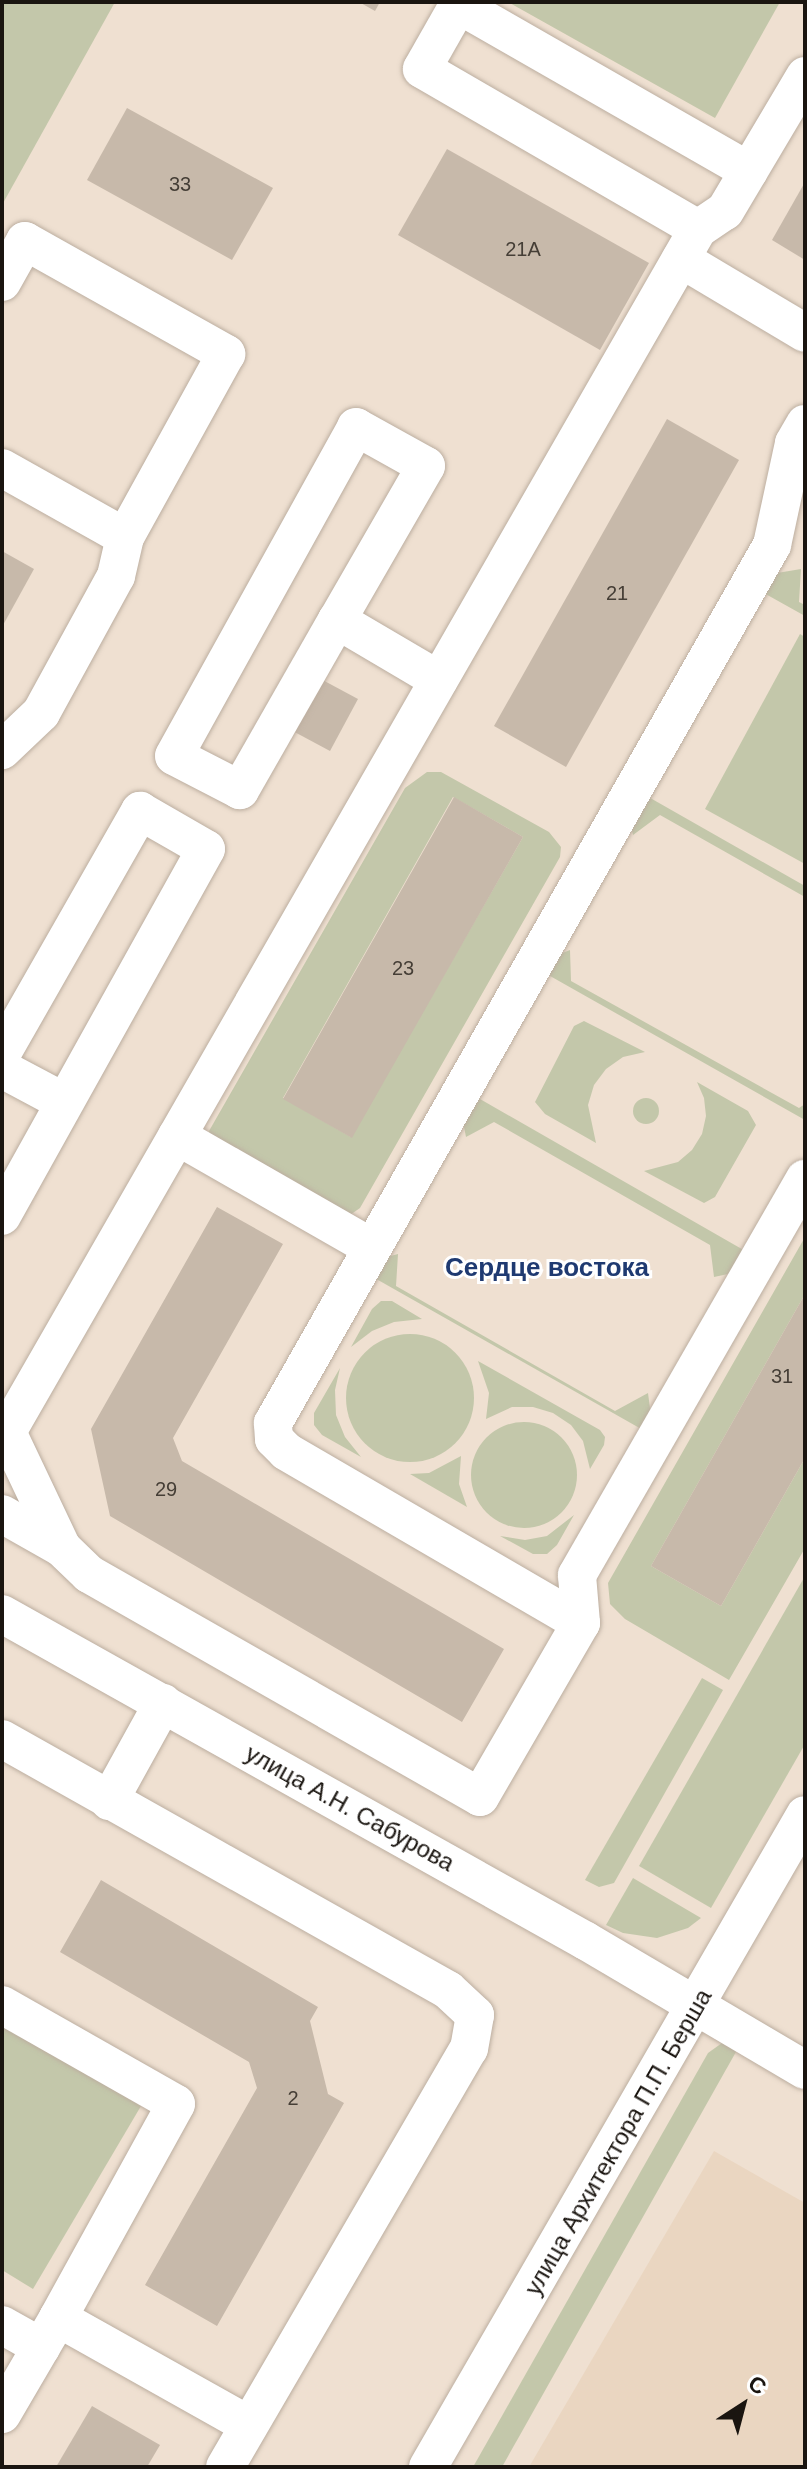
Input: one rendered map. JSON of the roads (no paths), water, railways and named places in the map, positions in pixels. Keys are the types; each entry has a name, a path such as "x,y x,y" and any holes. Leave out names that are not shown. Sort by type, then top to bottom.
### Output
{"street":[{"path":"749,171 460,4 422,69 689,244 805,333"},
{"path":"62,1548 5,1432 689,244 725,211 805,76"},
{"path":"2,282 25,241 226,354 125,537 116,576 41,713 2,750"},
{"path":"581,1623 286,1451 274,1439 273,1423 772,545 794,443 805,424"},
{"path":"356,427 426,466 337,620 240,790 174,756 356,427"},
{"path":"2,468 125,537"},
{"path":"337,620 439,680"},
{"path":"2,1053 140,811 206,849 2,1216"},
{"path":"2,1069 64,1102"},
{"path":"177,1136 371,1247"},
{"path":"2,1514 62,1548 89,1574 480,1797 581,1623 577,1575 805,1179"},
{"name":"улица А.Н. Сабурова","path":"2,1614 697,2005 805,2070"},
{"path":"109,1801 163,1703"},
{"path":"2,1739 448,1990 475,2015 469,2048 225,2467"},
{"name":"улица Архитектора П.П. Берша","path":"428,2467 805,1815"},
{"path":"2,2005 176,2104 2,2414"},
{"path":"2,2325 50,2332 249,2425"}],"district":[{"name":"Сердце востока","path":"547,1268"}]}
